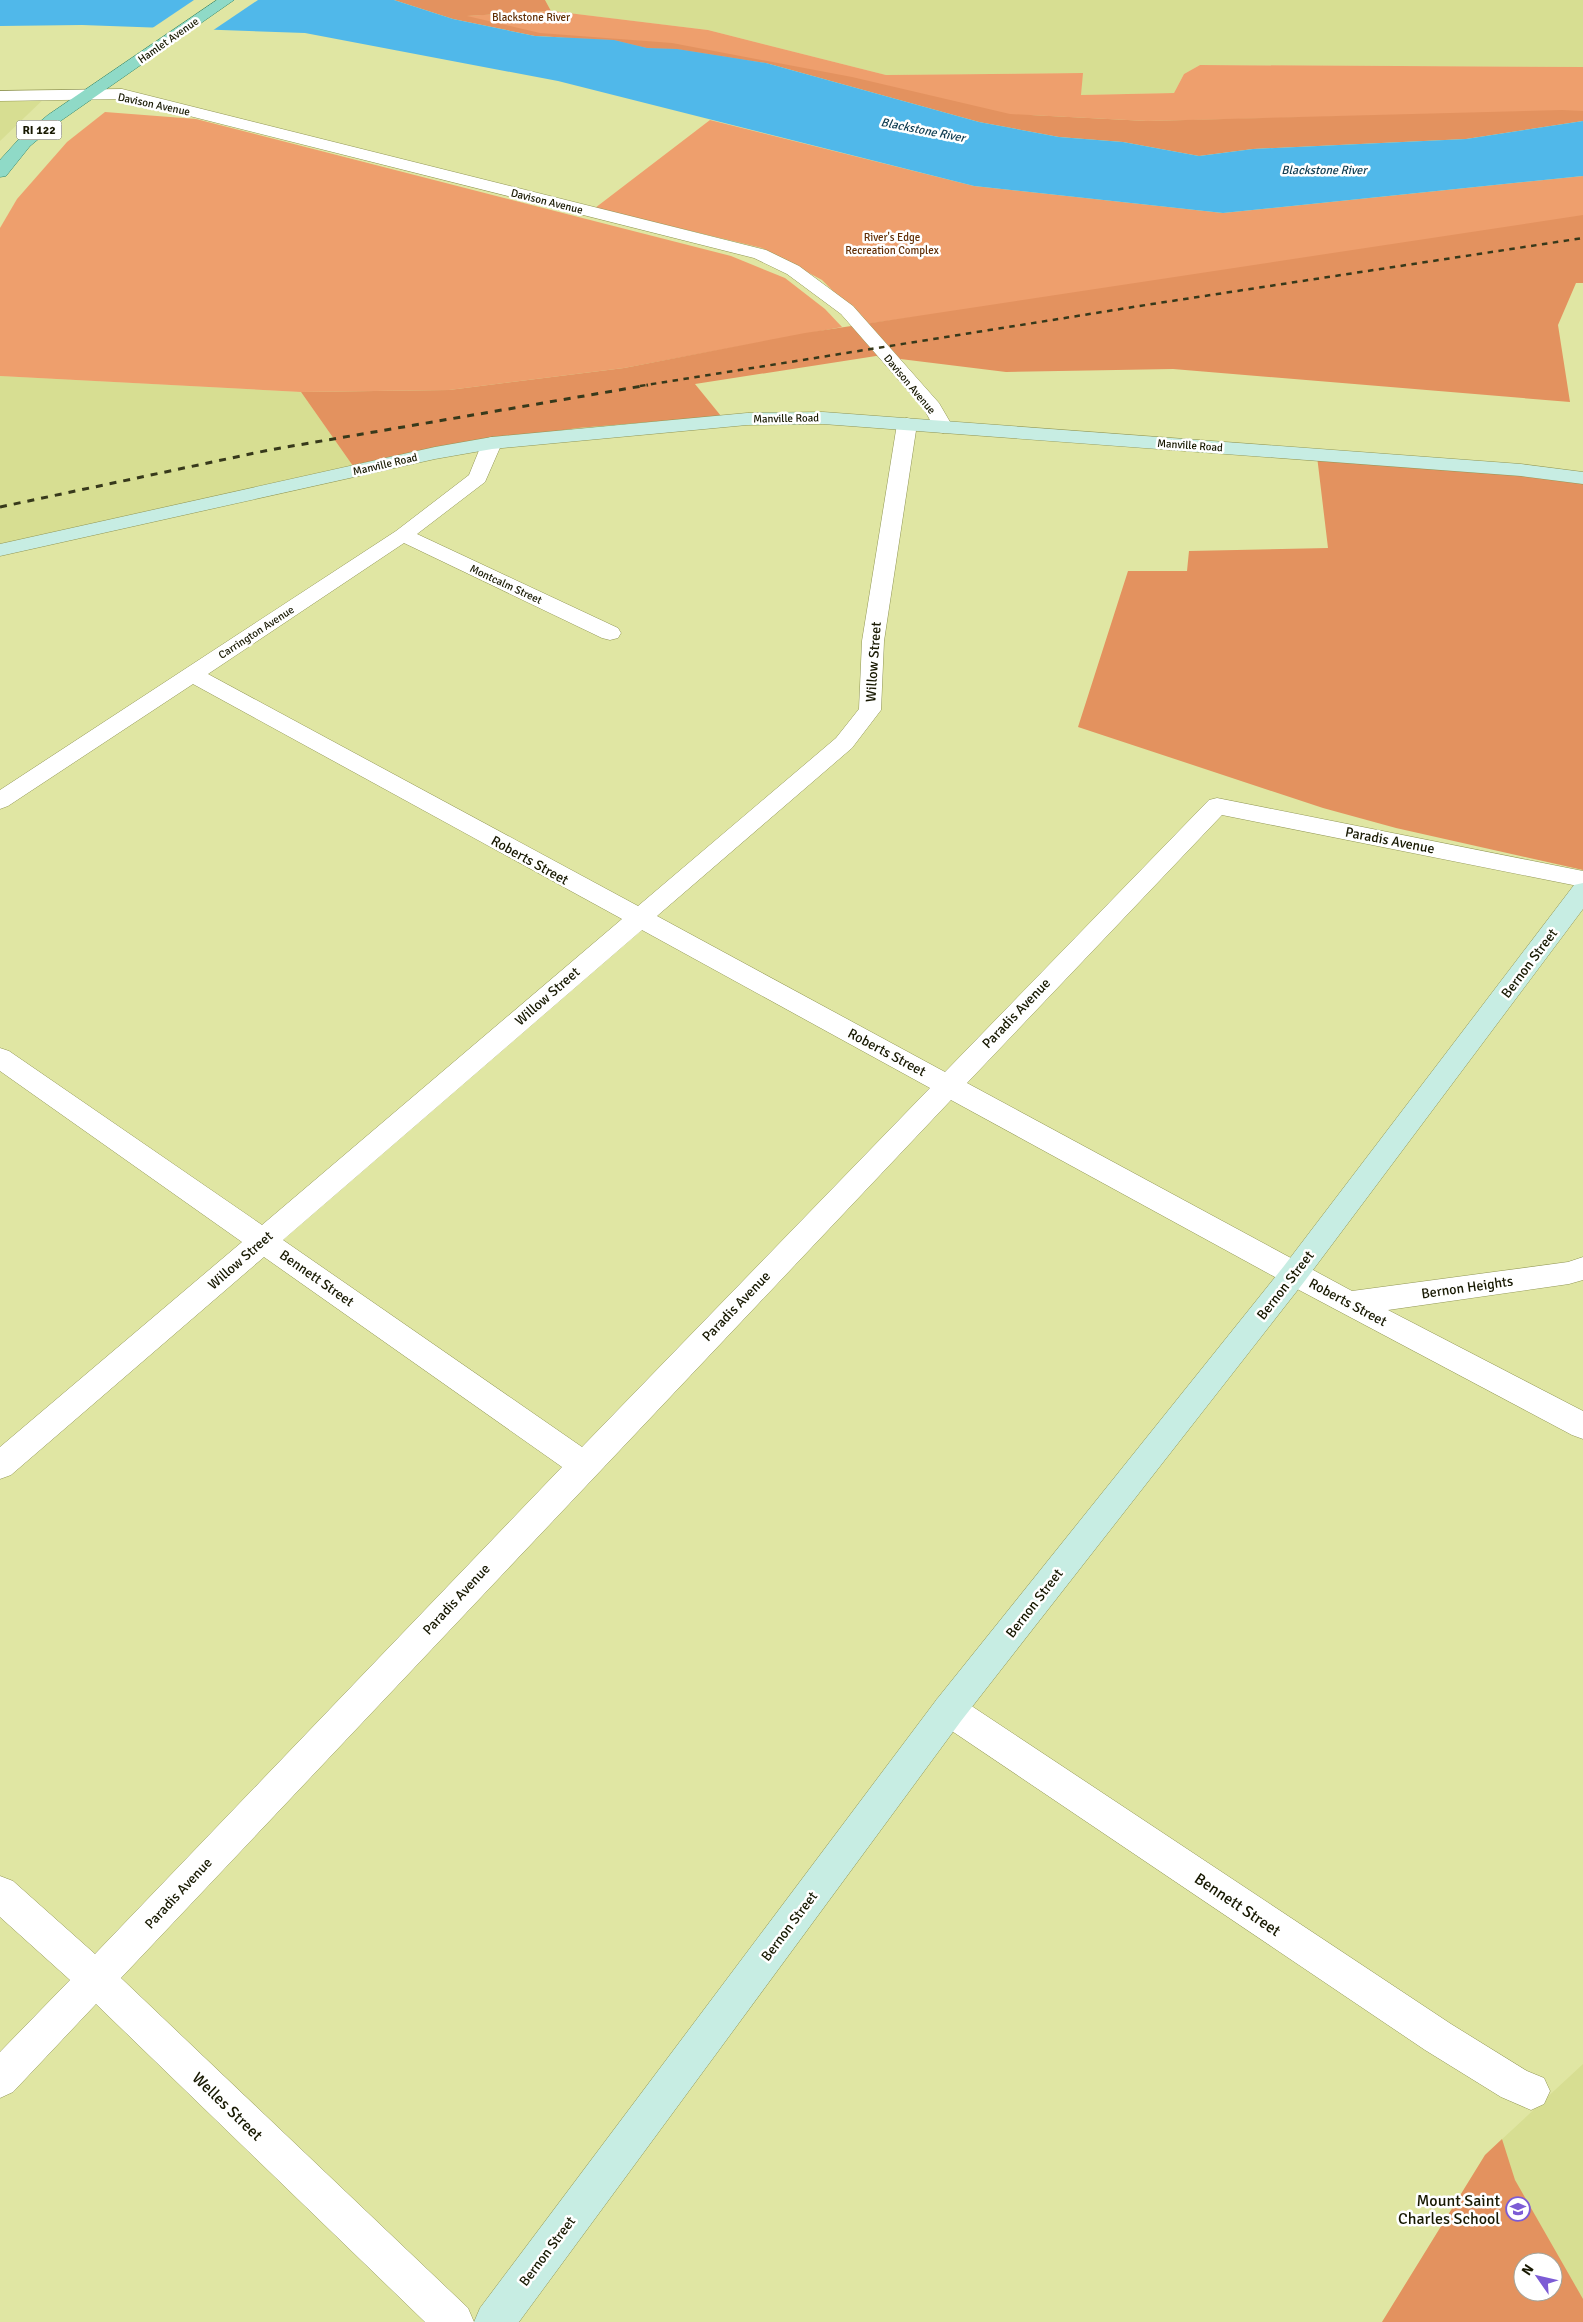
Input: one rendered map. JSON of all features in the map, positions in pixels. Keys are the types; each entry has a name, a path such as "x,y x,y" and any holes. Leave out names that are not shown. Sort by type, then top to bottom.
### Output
{"main road":[{"name":"Hamlet Avenue","path":"86,96 227,0"},
{"name":"RI 122","path":"0,172 32,136 60,112 86,96"},
{"name":"Manville Road","path":"0,550 435,453 492,443 747,419 824,418 1521,470 1583,478"},
{"name":"Bernon Street","path":"494,2322 949,1710 1294,1274 1583,892"}],"street":[{"name":"Davison Avenue","path":"0,96 122,94 760,254 792,270 847,310 932,407 943,427"},
{"name":"Willow Street","path":"0,1466 844,743 870,710 873,641 907,424"},
{"name":"Carrington Avenue","path":"0,801 402,535 478,478 492,443"},
{"name":"Montcalm Street","path":"402,535 610,633"},
{"name":"Roberts Street","path":"192,674 637,919 947,1084 1294,1274 1583,1426"},
{"name":"Paradis Avenue","path":"0,2079 947,1084 1217,806 1583,879"},
{"name":"Bennett Street","path":"0,1058 584,1465"},
{"name":"Bernon Heights","path":"1350,1303 1569,1274 1583,1268"},
{"name":"Bennett Street","path":"949,1710 1438,2037 1514,2084 1531,2091"},
{"name":"Welles Street","path":"0,1893 96,1979 454,2322"}],"shaded area":[{"path":"394,0 545,0 551,11 467,16 540,33 672,43 852,77 1010,114 1147,121 1562,110 1583,111 1583,121 1466,139 1253,149 1199,156 1123,142 1059,137 979,122 766,63 677,49 647,48 614,40 535,36 453,19"},
{"path":"545,0 1583,0 1583,67 1200,65 1184,74 1174,93 1081,95 1082,73 886,75 708,30 551,11"},
{"path":"0,91 52,91 0,141"},
{"path":"1583,215 1583,283 1576,283 1558,325 1570,402 1173,369 1006,372 876,356 695,384 721,416 578,428 441,447 353,466 301,392 449,390 624,368 805,333"},
{"path":"0,376 301,392 353,466 0,546"},
{"path":"1317,456 1583,481 1583,870 1396,828 1323,808 1078,727 1128,571 1187,571 1189,551 1328,548"},
{"name":"Mount Saint Charles School","path":"1583,2064 1583,2322 1382,2322 1485,2155"},
{"path":"1502,2139 1515,2180 1556,2252 1513,2252 1513,2302 1563,2302 1563,2264 1583,2299 1583,2322 1382,2322 1485,2155"}],"green space":[{"name":"Blackstone River","path":"552,11 708,30 886,75 1083,73 1081,95 1174,93 1184,74 1200,65 1583,67 1583,111 1147,121 1029,115 1123,139 766,63 533,34 464,16"},
{"path":"105,112 196,119 731,256 785,278 825,309 842,327 624,368 449,390 301,392 0,376 0,228 17,199 67,142"},
{"name":"River's Edge Recreation Complex","path":"710,120 974,186 1223,213 1583,176 1583,223 866,324 822,280 762,248 595,208"}],"water":[{"name":"Blackstone River","path":"0,0 394,0 453,19 535,36 614,40 647,48 677,49 766,63 979,122 1059,137 1123,142 1199,156 1253,149 1466,139 1583,121 1583,176 1223,213 974,186 558,81 305,33 82,25 0,26"}],"pier":[{"path":"194,0 258,0 209,33 148,31"}],"railway":[{"path":"640,386 1152,304 1583,238"},
{"path":"0,507 269,450 648,385"}],"place":[{"name":"Mount Saint Charles School","path":"1518,2209"}]}
